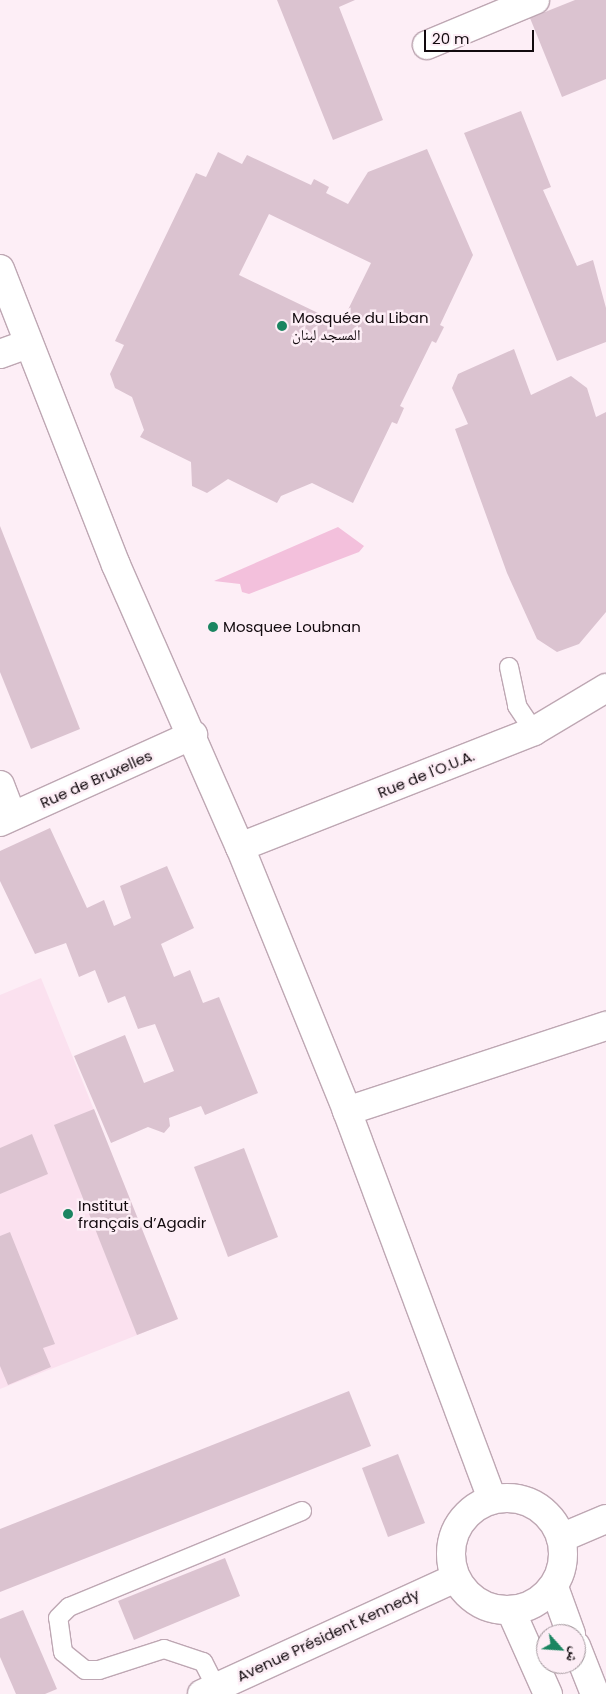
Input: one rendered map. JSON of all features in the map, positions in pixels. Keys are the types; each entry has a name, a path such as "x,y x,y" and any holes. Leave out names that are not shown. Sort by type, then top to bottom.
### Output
{"street":[{"path":"427,46 534,0"},
{"path":"0,269 116,565 193,736 240,847 347,1111 492,1499"},
{"path":"0,354 28,344"},
{"name":"Rue de l'O.U.A.","path":"240,847 534,731 606,688"},
{"name":"Rue de Bruxelles","path":"6,819 193,736"},
{"path":"0,785 6,819"},
{"path":"347,1111 606,1026"},
{"path":"521,1498 546,1513 562,1538 563,1563 554,1587 535,1604 511,1611 488,1608 468,1596 455,1578 450,1546 460,1522 479,1505 492,1499 521,1498"},
{"path":"562,1538 606,1518"},
{"name":"Avenue Président Kennedy","path":"209,1690 455,1578"},
{"path":"554,1587 567,1624"},
{"path":"511,1611 548,1694"},
{"path":"586,1671 595,1694"}],"lane":[{"path":"509,667 516,706 534,731"},
{"path":"209,1690 202,1662 164,1649 99,1670 85,1670 62,1652 58,1618 69,1607 302,1511"}],"shaded area":[{"path":"338,527 364,546 359,552 249,594 242,592 240,584 214,581"},
{"name":"Institut français d’Agadir","path":"41,978 178,1319 0,1389 0,995"}],"building":[{"path":"277,0 355,0 339,7 383,120 333,140"},
{"path":"575,0 606,0 606,79 562,97 530,18"},
{"path":"521,111 551,187 543,190 577,266 593,260 606,308 606,342 557,361 464,133"},
{"name":"Mosquée du Liban المسجد لبنان","path":"427,149 473,255 440,325 444,327 436,343 432,341 400,406 404,408 397,424 392,422 353,503 312,483 281,496 277,503 228,479 207,493 192,486 191,462 140,437 144,430 132,397 115,388 110,374 124,345 115,341 196,173 206,177 218,152 242,164 247,155 311,185 314,179 329,187 326,193 348,204 368,172","holes":["269,214 371,263 341,324 239,275"]},
{"path":"514,349 531,395 571,376 587,388 596,417 606,412 606,612 579,644 557,652 537,639 507,573 455,429 468,424 452,388 458,374"},
{"path":"0,526 80,729 31,749 0,672"},
{"path":"50,828 87,908 104,900 114,926 131,918 120,886 167,866 194,928 161,944 174,977 190,970 203,1003 219,997 258,1093 205,1115 201,1106 169,1118 170,1126 164,1133 148,1127 111,1143 74,1056 125,1035 144,1083 174,1071 155,1024 138,1029 125,996 108,1003 95,970 79,977 66,943 35,954 0,881 0,851"},
{"path":"94,1109 178,1319 137,1335 54,1125"},
{"path":"32,1134 48,1174 0,1194 0,1148"},
{"path":"244,1148 278,1237 228,1257 194,1167"},
{"path":"10,1232 55,1344 43,1348 51,1367 8,1385 0,1366 0,1236"},
{"path":"349,1391 371,1446 0,1592 0,1529"},
{"path":"398,1454 425,1523 388,1537 362,1468"},
{"path":"225,1558 240,1596 134,1640 118,1601"},
{"path":"23,1610 57,1689 45,1694 16,1694 0,1657 0,1619"}],"place":[{"name":"Mosquée du Liban المسجد لبنان","path":"282,326"},
{"name":"Mosquee Loubnan","path":"213,627"},
{"name":"Institut français d’Agadir","path":"68,1214"}]}
